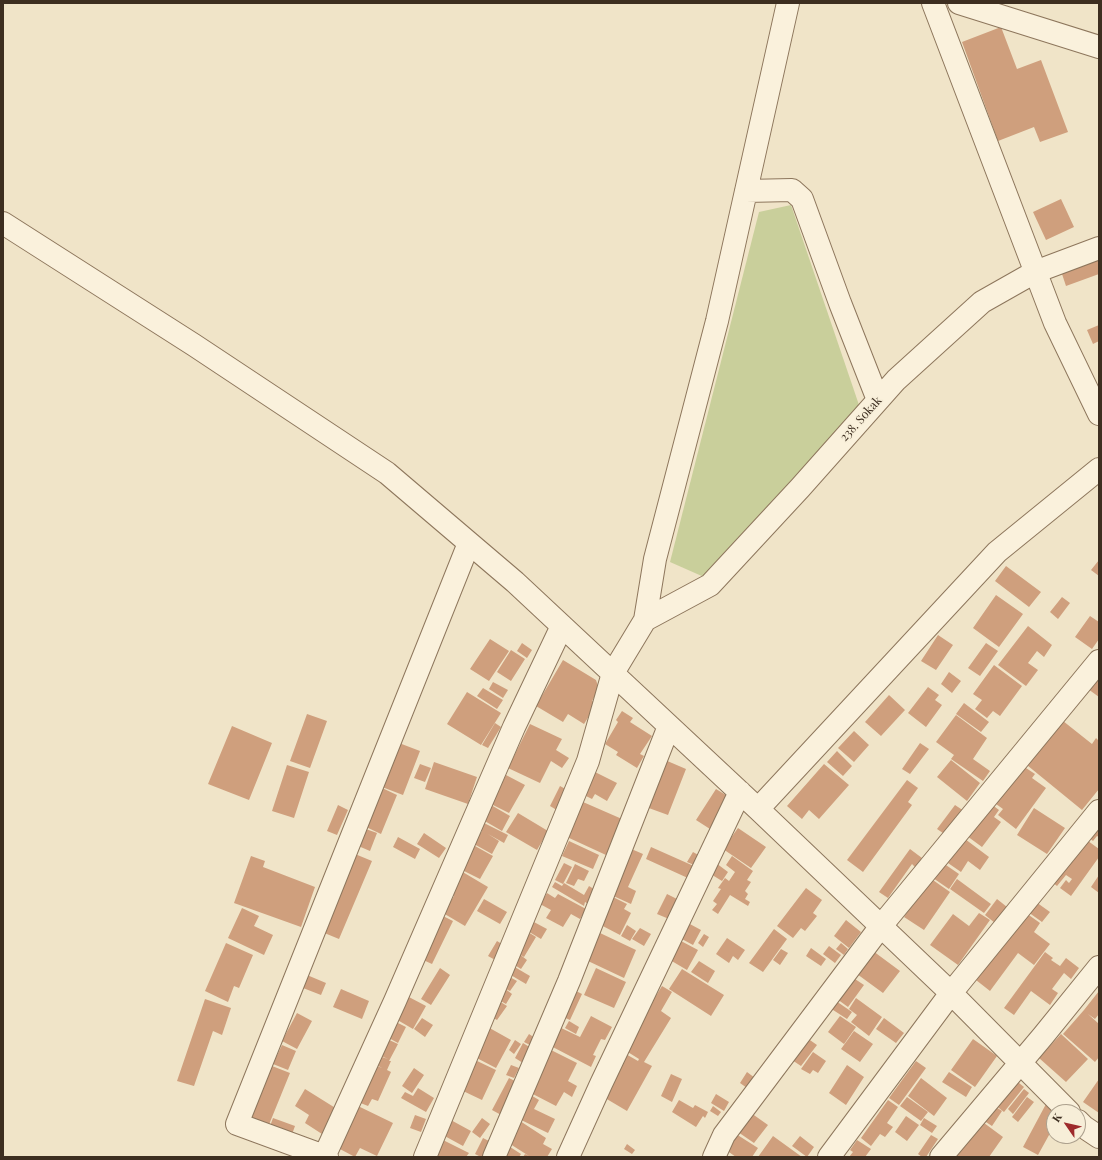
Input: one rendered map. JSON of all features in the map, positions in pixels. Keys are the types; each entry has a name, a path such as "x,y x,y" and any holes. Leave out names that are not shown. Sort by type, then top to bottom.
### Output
{"street":[{"path":"425,1157 588,761 612,673 645,620 655,559 718,321 788,3"},
{"path":"933,3 1055,323 1099,414"},
{"path":"958,3 1099,47"},
{"path":"746,191 792,190 802,198 840,304 878,400"},
{"path":"3,222 188,341 387,472 514,582 740,792 951,993 1061,1104"},
{"name":"238. Sokak","path":"645,620 710,585 800,488 896,380 982,302 1035,272 1099,248"},
{"path":"758,809 997,552 1099,469"},
{"path":"469,543 238,1124 325,1157 398,994 514,727 562,626"},
{"path":"714,1157 724,1135 881,926 1099,661"},
{"path":"494,1157 569,981 669,726"},
{"path":"568,1157 740,792"},
{"path":"829,1157 951,993 1099,811"},
{"path":"941,1157 1020,1064 1099,967"},
{"path":"1086,1128 1099,1137"}],"green space":[{"path":"791,205 859,405 704,577 670,562 759,212"}],"building":[{"path":"1001,27 1017,69 1041,60 1068,132 1040,142 1034,127 998,141 962,42"},
{"path":"1061,199 1074,227 1046,240 1033,212"},
{"path":"1099,254 1099,274 1066,286 1060,268"},
{"path":"1099,325 1099,341 1093,344 1087,330"},
{"path":"1099,560 1099,576 1091,570"},
{"path":"1006,566 1041,592 1029,607 995,581"},
{"path":"996,595 1023,614 999,647 973,628"},
{"path":"1062,597 1070,603 1058,619 1050,612"},
{"path":"1090,616 1099,622 1099,639 1092,649 1075,637"},
{"path":"1028,626 1052,645 1044,657 1037,651 1028,663 1038,670 1026,686 998,665"},
{"path":"938,635 953,645 936,670 921,661"},
{"path":"490,639 509,651 489,681 470,669"},
{"path":"522,643 532,650 527,658 517,651"},
{"path":"986,643 998,651 980,676 968,668"},
{"path":"511,650 525,659 511,681 497,672"},
{"path":"563,660 596,680 599,689 592,701 597,703 584,724 568,714 563,722 536,706"},
{"path":"994,665 1022,686 1000,716 993,711 987,718 975,709 982,700 973,694"},
{"path":"949,672 961,681 952,693 941,684"},
{"path":"1099,674 1099,697 1088,689"},
{"path":"493,682 508,690 503,698 489,689"},
{"path":"928,687 939,695 935,700 942,705 926,727 908,713"},
{"path":"483,688 503,700 497,709 477,696"},
{"path":"467,692 501,713 481,745 447,724"},
{"path":"889,695 905,710 881,736 865,722"},
{"path":"964,703 989,722 981,732 956,714"},
{"path":"622,711 633,718 630,722 652,736 640,754 644,756 637,768 616,755 618,752 605,744 618,722 616,720"},
{"path":"307,714 327,721 310,768 290,761"},
{"path":"956,715 987,738 973,759 990,771 983,781 951,759 954,755 936,742"},
{"path":"1058,717 1092,744 1096,738 1099,741 1099,789 1082,810 1022,761"},
{"path":"495,723 501,727 488,748 482,745"},
{"path":"530,724 562,739 556,750 569,758 562,768 551,761 540,783 508,768"},
{"path":"232,726 272,743 249,800 208,784"},
{"path":"854,731 869,745 854,762 838,748"},
{"path":"399,743 420,751 403,795 382,787"},
{"path":"920,743 929,749 910,774 902,769"},
{"path":"837,751 852,766 843,776 827,762"},
{"path":"665,760 686,769 668,815 646,807"},
{"path":"951,760 980,783 967,801 937,777"},
{"path":"434,762 477,777 468,804 425,789"},
{"path":"420,764 431,768 425,782 414,778"},
{"path":"824,764 849,785 819,819 809,810 802,819 787,806"},
{"path":"287,765 309,772 294,818 272,811"},
{"path":"1023,766 1035,774 1032,778 1046,788 1016,829 998,815 1003,809 996,804"},
{"path":"595,772 617,783 607,801 595,794 592,799 586,796 589,789 586,788"},
{"path":"506,775 525,785 509,813 491,804"},
{"path":"907,780 918,788 908,802 912,805 863,872 847,860"},
{"path":"560,786 571,792 560,812 550,806"},
{"path":"380,787 397,795 381,834 364,826"},
{"path":"716,789 729,797 710,829 696,820"},
{"path":"583,802 622,819 606,855 567,837"},
{"path":"991,804 999,810 994,817 1001,822 982,847 967,836"},
{"path":"338,805 348,810 337,835 327,831"},
{"path":"491,805 510,816 502,831 483,820"},
{"path":"955,805 964,811 946,835 937,829"},
{"path":"1034,808 1065,828 1047,854 1017,835"},
{"path":"518,813 548,831 537,850 506,832"},
{"path":"1099,821 1099,837 1097,836 1093,841 1088,837"},
{"path":"484,823 508,835 504,843 488,834 499,841 492,854 474,844 482,831 480,830"},
{"path":"363,828 377,833 370,851 356,845"},
{"path":"738,828 766,847 751,868 723,849"},
{"path":"424,833 446,848 439,858 417,844"},
{"path":"398,837 420,849 415,859 393,847"},
{"path":"1084,838 1099,849 1099,857 1071,896 1060,888 1066,880 1069,883 1072,879 1066,875 1057,886 1052,882"},
{"path":"965,839 989,857 980,870 968,861 961,872 948,863"},
{"path":"569,841 599,855 593,869 562,856"},
{"path":"475,846 493,856 480,879 462,870"},
{"path":"651,847 696,867 690,879 646,859"},
{"path":"629,848 643,854 628,887 636,891 631,904 609,894"},
{"path":"910,849 922,858 915,867 912,864 888,898 879,892"},
{"path":"693,852 700,856 694,865 687,862"},
{"path":"355,854 372,861 339,939 322,932"},
{"path":"251,856 265,861 263,867 315,887 301,927 234,903"},
{"path":"732,856 753,871 747,880 751,882 745,891 748,894 745,899 750,902 748,906 730,895 718,914 712,910 717,904 713,901 721,889 718,888 725,878 729,881 735,872 726,865"},
{"path":"564,863 572,867 563,884 555,880"},
{"path":"716,863 728,872 722,881 709,873"},
{"path":"943,863 959,874 949,889 933,878"},
{"path":"575,864 589,871 584,881 578,879 574,886 566,883"},
{"path":"461,871 488,887 465,926 443,913 454,896 449,893"},
{"path":"1099,875 1099,893 1091,887"},
{"path":"930,878 950,892 924,930 904,917"},
{"path":"957,879 991,904 984,913 950,889"},
{"path":"555,882 562,886 564,883 584,895 589,886 597,891 590,905 585,902 584,906 552,887"},
{"path":"806,888 822,900 813,913 817,916 805,931 801,928 793,938 777,926"},
{"path":"547,893 555,898 558,894 586,909 580,919 571,914 563,927 546,918 551,910 540,904"},
{"path":"667,894 679,900 669,919 657,914"},
{"path":"611,896 627,904 624,909 631,913 620,935 597,923"},
{"path":"484,899 507,912 500,924 477,911"},
{"path":"997,899 1007,907 995,923 985,915"},
{"path":"1036,902 1050,912 1042,922 1028,912"},
{"path":"242,908 259,916 254,926 273,935 264,955 228,938"},
{"path":"979,913 990,920 958,965 930,945 953,914 969,926"},
{"path":"1026,913 1040,923 1034,932 1050,944 1034,965 1018,953 990,991 976,980"},
{"path":"443,916 453,921 432,964 421,959"},
{"path":"846,920 861,932 849,948 834,936"},
{"path":"532,921 547,929 541,939 526,930"},
{"path":"688,923 701,930 693,945 680,938"},
{"path":"627,925 636,931 630,941 621,936"},
{"path":"640,928 651,934 644,946 632,939"},
{"path":"774,929 787,939 763,972 749,963"},
{"path":"528,932 536,937 524,957 516,952"},
{"path":"600,933 636,950 624,978 588,961"},
{"path":"704,934 709,937 703,947 698,943"},
{"path":"727,938 745,950 738,960 733,956 729,963 716,954"},
{"path":"497,941 505,946 497,961 488,956"},
{"path":"681,941 698,950 687,970 670,960"},
{"path":"226,943 253,955 239,988 234,986 228,1002 205,991"},
{"path":"841,943 848,949 844,955 836,949"},
{"path":"829,946 841,955 835,963 823,954"},
{"path":"811,948 826,959 821,966 806,956"},
{"path":"781,949 788,953 780,965 773,960"},
{"path":"873,951 900,971 883,993 857,974"},
{"path":"1045,952 1053,958 1051,960 1060,966 1066,958 1079,968 1071,979 1064,973 1052,989 1058,993 1050,1005 1031,991 1014,1015 1004,1008"},
{"path":"518,953 527,960 521,969 513,964"},
{"path":"699,961 715,971 708,983 691,972"},
{"path":"513,966 530,976 526,984 509,974"},
{"path":"440,968 450,975 431,1005 421,999"},
{"path":"596,968 626,982 614,1008 584,995"},
{"path":"682,969 724,995 711,1016 669,989"},
{"path":"307,975 326,983 321,995 303,988"},
{"path":"508,976 517,981 510,991 502,987"},
{"path":"852,977 864,985 848,1007 837,999"},
{"path":"662,986 672,992 661,1011 671,1018 644,1062 652,1066 627,1111 600,1095 624,1053 638,1061 639,1059 623,1049"},
{"path":"504,988 512,994 506,1004 499,1000"},
{"path":"341,989 369,1001 362,1019 333,1007"},
{"path":"574,990 582,994 570,1020 561,1016"},
{"path":"1099,991 1099,1014 1095,1019 1088,1014 1099,1024 1099,1057 1095,1062 1063,1034"},
{"path":"407,996 426,1006 413,1029 394,1018"},
{"path":"856,998 882,1017 869,1036 851,1022 857,1015 849,1009"},
{"path":"205,999 231,1008 222,1035 213,1031 194,1086 177,1081"},
{"path":"499,1001 507,1006 497,1020 490,1016"},
{"path":"836,1001 852,1012 847,1019 830,1008"},
{"path":"297,1013 312,1021 297,1049 282,1041"},
{"path":"591,1016 612,1027 605,1040 601,1039 593,1055 596,1056 591,1067 547,1044 557,1026 580,1037"},
{"path":"840,1016 856,1027 844,1044 828,1032"},
{"path":"422,1018 433,1025 425,1037 414,1029"},
{"path":"884,1018 904,1033 896,1043 876,1029"},
{"path":"394,1021 406,1027 398,1043 387,1037"},
{"path":"569,1021 579,1027 576,1034 565,1028"},
{"path":"486,1026 511,1040 496,1068 471,1055"},
{"path":"854,1031 873,1044 860,1062 841,1049"},
{"path":"529,1034 535,1038 530,1045 524,1042"},
{"path":"1061,1034 1088,1059 1066,1082 1039,1058"},
{"path":"807,1038 817,1045 801,1066 792,1060"},
{"path":"387,1039 398,1044 389,1061 391,1061 387,1070 391,1072 378,1101 372,1099 368,1106 358,1102 375,1065 382,1068 375,1064 379,1056 388,1059 379,1055"},
{"path":"973,1039 997,1056 975,1087 951,1070"},
{"path":"515,1040 521,1044 514,1054 509,1050"},
{"path":"523,1043 531,1048 523,1063 515,1058"},
{"path":"282,1045 296,1051 288,1070 273,1064"},
{"path":"549,1049 577,1063 568,1081 577,1086 572,1097 564,1092 556,1106 527,1091"},
{"path":"813,1052 826,1061 818,1073 813,1070 810,1074 801,1069"},
{"path":"475,1060 496,1070 482,1100 461,1090"},
{"path":"916,1061 926,1068 899,1105 889,1098"},
{"path":"511,1065 519,1068 514,1078 506,1075"},
{"path":"847,1065 864,1077 846,1105 829,1093"},
{"path":"272,1066 290,1073 268,1127 249,1119"},
{"path":"414,1068 424,1075 412,1093 402,1086"},
{"path":"747,1072 755,1078 747,1088 740,1083"},
{"path":"949,1072 972,1087 966,1097 942,1082"},
{"path":"671,1074 682,1079 672,1102 661,1096"},
{"path":"509,1078 515,1081 503,1116 492,1110"},
{"path":"921,1078 947,1098 934,1116 908,1096"},
{"path":"1014,1079 1024,1087 1004,1112 995,1105"},
{"path":"1099,1079 1099,1113 1083,1102"},
{"path":"418,1088 434,1098 426,1112 401,1098 405,1092 413,1096"},
{"path":"305,1089 337,1109 322,1134 305,1123 309,1115 295,1106"},
{"path":"1024,1089 1029,1093 1013,1114 1008,1109"},
{"path":"529,1094 539,1100 534,1109 555,1119 548,1133 517,1118"},
{"path":"716,1094 729,1102 724,1111 711,1103"},
{"path":"907,1097 928,1112 921,1121 900,1106"},
{"path":"1027,1097 1034,1102 1018,1122 1012,1117"},
{"path":"679,1100 693,1108 695,1105 708,1112 705,1118 703,1116 696,1127 672,1112"},
{"path":"888,1100 898,1107 887,1123 893,1127 885,1137 880,1134 871,1146 861,1138"},
{"path":"1046,1104 1046,1140 1038,1155 1023,1147"},
{"path":"993,1105 1002,1111 992,1126 983,1120"},
{"path":"358,1106 393,1123 377,1156 360,1148 355,1157 338,1148"},
{"path":"713,1106 721,1112 718,1116 710,1111"},
{"path":"751,1113 768,1125 754,1143 738,1132"},
{"path":"415,1115 426,1119 421,1132 410,1128"},
{"path":"906,1116 919,1125 907,1141 895,1132"},
{"path":"273,1118 295,1126 291,1137 269,1129"},
{"path":"482,1118 490,1124 480,1138 472,1132"},
{"path":"924,1118 937,1126 932,1133 920,1125"},
{"path":"449,1119 471,1131 463,1146 441,1134"},
{"path":"980,1120 1003,1137 989,1157 958,1157 955,1155"},
{"path":"520,1121 546,1138 543,1144 552,1149 547,1157 523,1157 525,1154 529,1156 507,1142"},
{"path":"736,1134 758,1148 752,1157 736,1157 726,1150"},
{"path":"931,1135 938,1139 926,1157 922,1157 918,1154"},
{"path":"773,1136 802,1157 758,1157"},
{"path":"800,1136 814,1147 807,1157 792,1146"},
{"path":"483,1138 493,1143 486,1157 481,1157 475,1154"},
{"path":"443,1140 469,1153 466,1157 434,1157"},
{"path":"857,1140 871,1149 865,1157 849,1157 853,1152 850,1150"},
{"path":"627,1144 635,1150 632,1154 624,1149"},
{"path":"507,1145 521,1154 519,1157 500,1157"}]}
